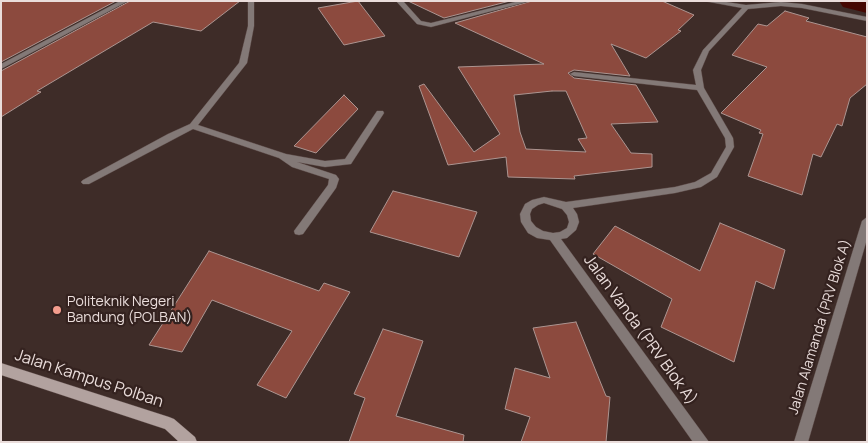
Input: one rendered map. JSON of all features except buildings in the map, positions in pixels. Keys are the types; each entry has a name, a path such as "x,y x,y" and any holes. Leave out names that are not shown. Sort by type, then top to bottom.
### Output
{"street":[{"path":"1,67 125,1"},
{"path":"86,182 193,126 243,62 251,26 251,1"},
{"path":"399,1 415,19 425,25 438,24 527,1"},
{"path":"707,1 746,7 780,4 802,6 867,19"},
{"path":"565,206 675,190 698,185 714,175 730,147 729,138 700,88 697,70 706,50 746,7"},
{"path":"574,74 700,88"},
{"path":"193,126 282,156 325,164 348,162 380,113"},
{"path":"282,156 296,165 334,179 333,186 299,231"},
{"path":"544,200 555,202 565,206 572,214 574,222 571,230 564,235 552,237 541,235 532,230 526,222 525,214 528,207 535,202 544,200"},
{"name":"Jalan Alamanda (PRV Blok A)","path":"801,442 867,221"},
{"name":"Jalan Vanda (PRV Blok A)","path":"552,237 702,442"},
{"name":"Jalan Kampus Polban","path":"1,369 169,424 190,442"}],"waterway":[{"path":"854,1 867,4"}],"place":[{"name":"Politeknik Negeri Bandung (POLBAN)","path":"57,310"}]}
